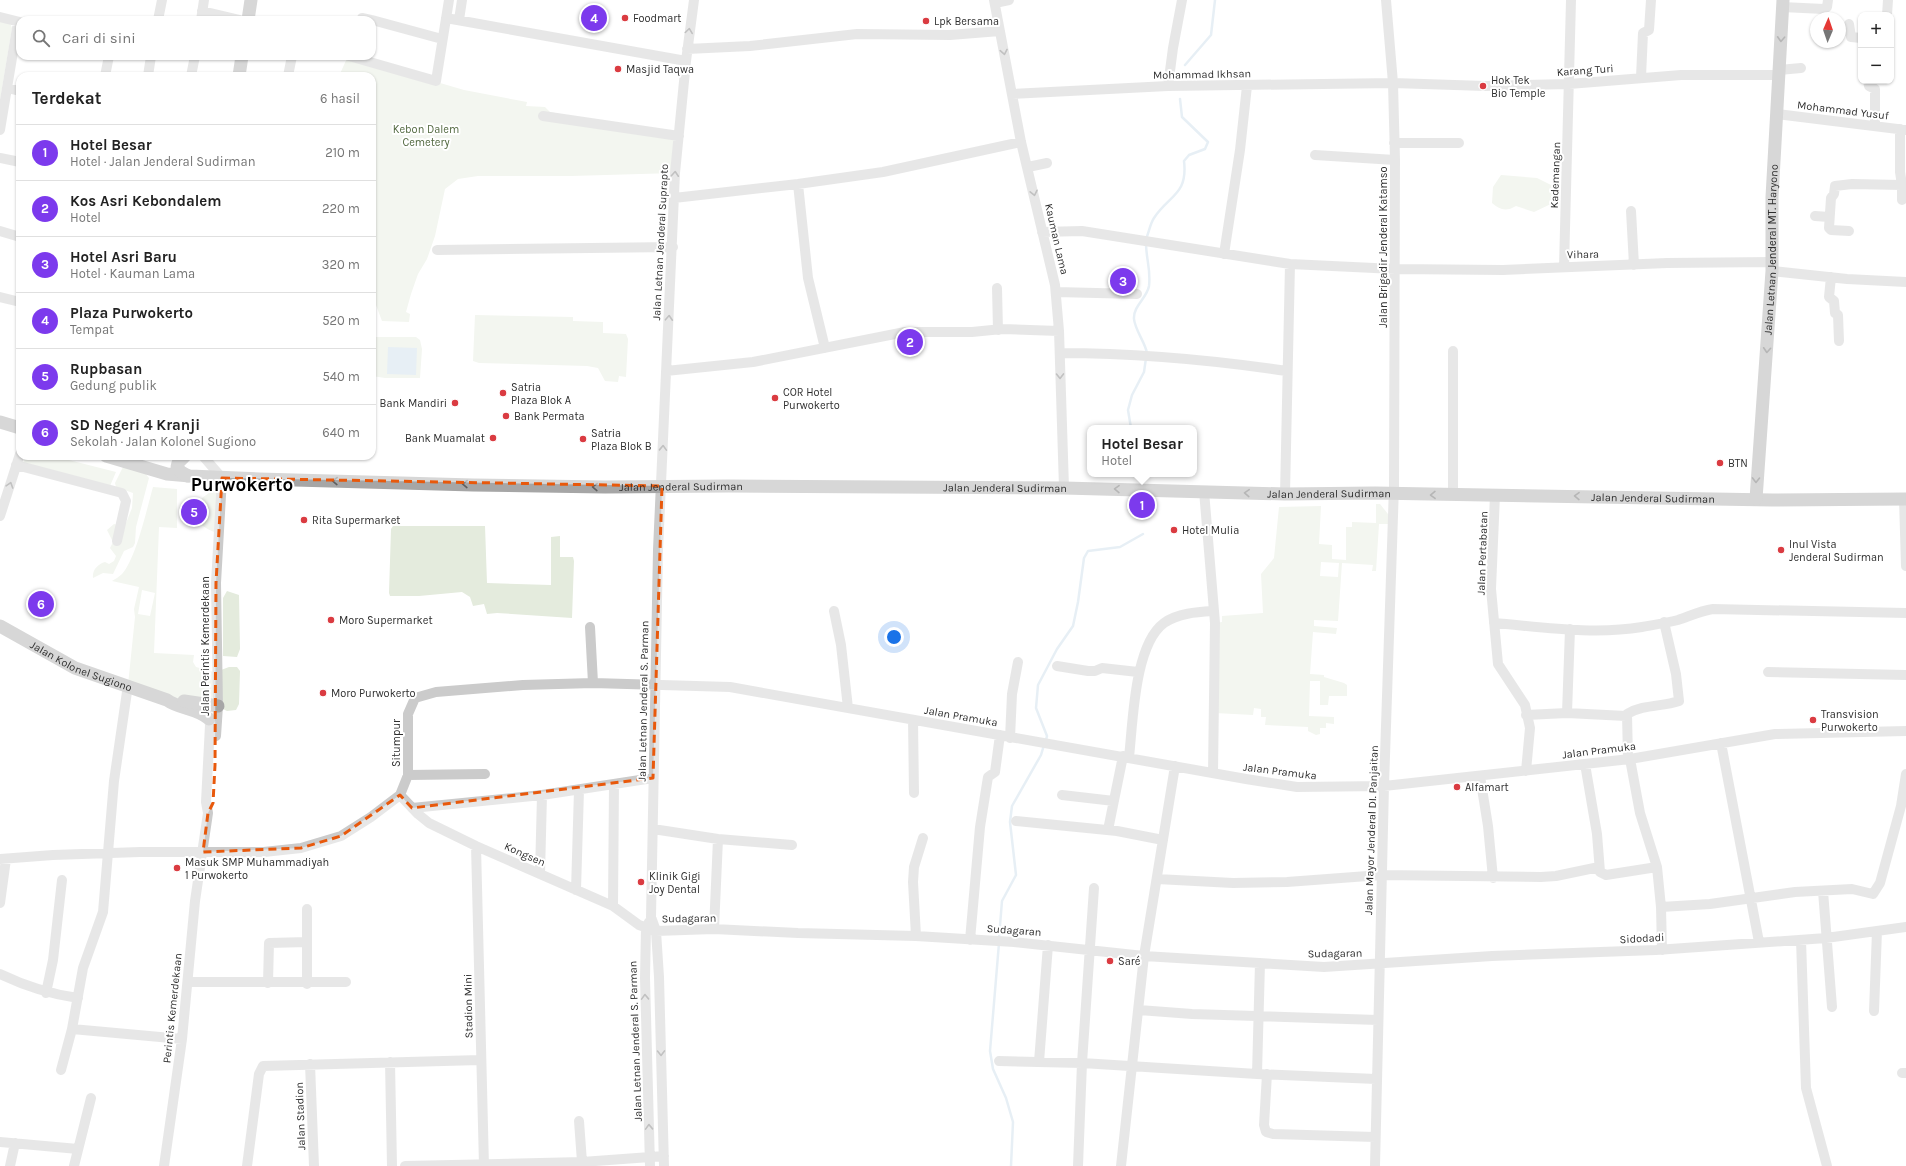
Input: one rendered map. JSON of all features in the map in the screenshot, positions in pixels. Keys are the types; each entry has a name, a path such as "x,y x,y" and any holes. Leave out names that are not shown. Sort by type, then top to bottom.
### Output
{"main road":[{"path":"249,16 251,0"},
{"name":"Jalan Letnan Jenderal MT. Haryono","path":"1756,499 1771,266 1772,197 1783,4"},
{"path":"240,72 241,60"},
{"path":"0,422 16,427"},
{"name":"Jalan Jenderal Sudirman","path":"120,460 168,474 188,476 494,485 1064,488 1285,494 1496,495 1756,499 1905,499"},
{"path":"181,460 177,467 181,472 188,476"},
{"name":"Jalan Kolonel Sugiono","path":"0,626 75,668 174,702 203,714 209,719"},
{"name":"Jalan Kolonel Sugiono","path":"174,702 218,706"}],"street":[{"path":"159,16 162,0"},
{"path":"201,16 204,0"},
{"path":"363,60 436,81 448,0"},
{"path":"459,20 462,0"},
{"name":"Jalan Letnan Jenderal Suprapto","path":"662,486 674,198 687,49 694,0"},
{"path":"995,1 1009,0"},
{"path":"1168,86 1182,0"},
{"name":"Jalan Brigadir Jenderal Katamso","path":"1386,0 1393,83 1395,160 1394,495"},
{"name":"Kademangan","path":"1564,267 1571,0"},
{"path":"1641,77 1643,34 1649,30 1651,0"},
{"path":"1783,4 1824,9 1827,7 1828,0"},
{"path":"1887,12 1888,0"},
{"name":"Kauman Lama","path":"995,1 1021,142 1056,292 1060,353 1064,488"},
{"path":"0,17 16,21"},
{"path":"446,18 686,61"},
{"path":"376,21 442,39"},
{"path":"1849,24 1850,37 1858,38"},
{"path":"687,49 750,46 857,34 950,35 1000,31"},
{"path":"0,130 16,38"},
{"path":"106,72 108,60"},
{"path":"149,72 151,60"},
{"path":"192,72 194,60"},
{"path":"289,72 291,60"},
{"name":"Karang Turi","path":"1393,83 1485,86 1569,84 1641,77 1779,72 1800,68"},
{"name":"Mohammad Ikhsan","path":"1012,94 1168,86 1393,83"},
{"path":"1869,84 1869,86 1875,88 1874,125"},
{"path":"1224,254 1240,150 1247,86"},
{"path":"7,88 16,90"},
{"name":"Mohammad Yusuf","path":"1777,114 1903,129"},
{"path":"543,116 679,136"},
{"path":"1902,200 1903,129"},
{"path":"674,198 798,184 883,172 1021,142"},
{"path":"1394,143 1460,143"},
{"path":"1315,155 1395,160"},
{"path":"0,158 16,161"},
{"path":"1028,167 1047,163"},
{"path":"798,184 808,278 825,348"},
{"path":"1849,231 1829,230 1831,198 1837,184 1902,185"},
{"path":"1631,211 1634,265"},
{"path":"1815,216 1829,217"},
{"name":"Vihara","path":"1042,232 1082,230 1145,242 1290,264 1395,269 1503,270 1634,265 1771,266 1831,277 1906,282"},
{"path":"0,231 16,236"},
{"path":"437,250 673,247"},
{"path":"1285,494 1290,264"},
{"path":"1831,277 1829,297 1834,301 1835,314 1839,316 1839,341"},
{"path":"997,288 998,330"},
{"path":"1056,292 1137,294"},
{"path":"0,297 16,301"},
{"path":"666,371 753,362 905,332 998,330 1059,331"},
{"path":"1453,352 1453,495"},
{"path":"1060,353 1092,353 1198,359 1287,371"},
{"path":"0,516 18,460"},
{"path":"207,460 217,470 222,478"},
{"path":"16,465 122,493 126,501 117,541"},
{"name":"Jalan Perintis Kemerdekaan","path":"204,852 208,813 206,802 212,766 218,706 216,594 222,478"},
{"name":"Jalan Letnan Jenderal S. Parman","path":"662,486 658,562 651,929 660,1034 664,1161"},
{"path":"1204,491 1214,611 1214,773"},
{"name":"Jalan Mayor Jenderal DI. Panjaitan","path":"1375,1166 1381,875 1394,495"},
{"name":"Jalan Pertabatan","path":"1496,495 1491,589 1498,664 1525,705 1530,728 1526,771"},
{"path":"1905,499 1906,566"},
{"path":"1494,623 1570,629 1611,630 1678,620 1696,612 1713,609 1906,613"},
{"path":"834,610 841,645 848,708"},
{"path":"1108,830 1126,757 1138,672 1152,637 1164,623 1180,616 1214,611"},
{"path":"1526,715 1567,713 1626,716 1635,710 1646,706 1679,701 1676,674 1664,622"},
{"path":"590,626 593,683"},
{"path":"1567,713 1570,629"},
{"path":"1010,738 1012,694 1018,662"},
{"path":"1057,666 1088,671 1095,671 1102,668 1138,672"},
{"path":"1768,672 1906,675"},
{"name":"Situmpur","path":"3,859 47,855 158,852 264,852 301,848 341,836 370,817 400,794 408,775 408,714 415,698 420,695 523,685 593,683 656,684"},
{"name":"Jalan Pramuka","path":"656,684 730,687 1010,738 1297,787 1384,786 1526,771 1629,759 1775,734 1906,731"},
{"path":"61,1070 72,1030 83,968 103,912 114,781 128,685"},
{"path":"1626,716 1629,759 1640,813 1657,867 1662,906 1662,950"},
{"name":"Jalan Perintis Kemerdekaan","path":"209,719 212,766"},
{"path":"913,720 914,793"},
{"path":"970,940 980,827 988,778 996,772 1000,735"},
{"path":"1721,743 1759,942"},
{"path":"1585,764 1597,834 1600,872 1606,875 1657,867"},
{"path":"1121,1166 1144,956 1175,766"},
{"path":"408,775 485,774"},
{"path":"1662,906 1710,904 1795,892 1852,889 1869,894 1876,892 1880,883 1901,806 1906,774"},
{"path":"1480,776 1488,826 1493,878"},
{"path":"412,808 542,795 653,778"},
{"path":"613,906 614,784"},
{"path":"576,890 579,790"},
{"name":"Kongsen","path":"400,794 412,808 429,823 476,846 613,906 639,925 651,929"},
{"path":"540,874 542,795"},
{"path":"1062,795 1114,801"},
{"path":"1016,821 1108,830 1163,840"},
{"path":"653,829 718,839 792,846"},
{"path":"916,936 912,882 914,867 923,838"},
{"path":"714,929 718,839"},
{"name":"Stadion Mini","path":"476,846 480,1060 484,1165"},
{"name":"Perintis Kemerdekaan","path":"164,1166 182,1039 195,901 204,852"},
{"path":"0,903 3,859"},
{"path":"1157,879 1233,883 1287,882 1381,875 1493,878 1556,876 1599,867"},
{"path":"46,993 53,960 62,880"},
{"path":"1078,1166 1082,1063 1094,888"},
{"path":"1823,891 1832,1007"},
{"path":"306,909 307,984"},
{"name":"Sidodadi","path":"1379,964 1475,957 1662,950 1826,938 1906,927"},
{"name":"Jalan Letnan Jenderal S. Parman","path":"650,1161 645,959 651,929"},
{"name":"Sudagaran","path":"651,929 714,929 916,936 1014,942 1144,956 1324,967 1379,964"},
{"path":"1874,1011 1877,931"},
{"path":"1801,940 1806,1088 1827,1166"},
{"path":"268,983 270,943 307,942"},
{"path":"1039,1062 1048,945"},
{"path":"1260,963 1258,1017 1264,1125 1266,1132 1273,1134 1375,1137"},
{"path":"0,974 22,985 46,993 78,998"},
{"path":"188,982 307,984 346,982"},
{"path":"1139,1010 1258,1017 1378,1020"},
{"path":"72,1030 182,1039"},
{"path":"647,1034 660,1034"},
{"path":"247,1166 260,1069 262,1066 480,1060"},
{"path":"999,1061 1082,1063 1132,1067 1376,1079"},
{"path":"390,1062 392,1166"},
{"name":"Jalan Stadion","path":"310,1064 314,1166"},
{"path":"74,1166 91,1098"},
{"path":"579,1121 582,1162"},
{"path":"0,1142 78,1150"},
{"path":"10,1166 16,1143"},
{"path":"406,1166 664,1161"}],"highlighted area":[{"path":"222,478 662,486 653,778 412,808 400,795 341,836 301,848 203,852 208,813 213,803 215,765 216,583"}],"green space":[{"path":"0,20 10,23 12,28 0,100"},
{"name":"Kebon Dalem Cemetery","path":"346,60 362,60 464,90 527,102 526,106 545,107 550,112 679,136 675,173 571,176 478,176 458,179 445,189 435,236 427,259 418,274 406,312 410,314 409,322 382,321 376,305 376,72 341,72"},
{"path":"1501,175 1537,178 1553,186 1553,203 1534,212 1516,206 1506,210 1498,207 1492,203 1493,187"},
{"path":"475,315 573,317 573,321 603,322 603,333 626,334 628,339 626,377 619,376 618,382 605,381 598,368 587,366 479,363 473,361"},
{"path":"376,337 416,337 420,340 422,349 420,378 376,377"},
{"path":"24,460 69,460 116,472 110,486 23,463"},
{"path":"123,467 145,473 149,478 136,527 135,543 133,547 124,551 113,574 103,573 93,578 93,572 100,564 105,562 109,564 114,561 116,556 110,548 113,542 107,530 114,524 121,526 126,523 132,508 133,493 116,487 115,483"},
{"path":"153,487 177,489 177,528 159,527 154,653 194,655 193,662 196,667 217,673 209,719 128,685 135,617 134,609 139,587 112,581 122,574 132,557","holes":["142,590 155,593 150,616 138,614"]},
{"path":"213,490 218,492 219,535 206,528 199,522 202,498"},
{"path":"1376,504 1380,504 1388,514 1390,524 1379,524 1376,571 1372,571 1373,565 1342,563 1338,621 1314,620 1314,626 1337,628 1336,634 1313,632 1310,674 1324,675 1324,677 1344,683 1347,685 1347,696 1329,696 1328,705 1320,705 1320,681 1310,681 1309,716 1334,717 1334,724 1326,723 1326,728 1320,728 1320,734 1316,735 1308,731 1308,727 1265,725 1266,717 1261,717 1261,709 1254,708 1253,715 1215,713 1215,623 1222,622 1222,616 1263,613 1261,574 1274,558 1279,507 1321,506 1319,544 1332,545 1332,559 1346,560 1346,527 1352,527 1352,522 1376,523","holes":["1321,562 1339,563 1338,577 1320,576"]},
{"path":"393,526 485,526 487,583 551,585 551,537 560,536 560,557 573,557 574,561 572,618 497,613 487,614 484,604 473,606 470,597 462,592 419,596 390,596 391,529"},
{"path":"227,591 239,595 240,649 237,657 223,656 223,598"},
{"path":"229,667 237,667 240,671 239,704 236,710 227,711 223,709 221,670"}],"water":[{"path":"388,347 417,348 416,375 387,374"}],"waterway":[{"path":"1185,65 1211,35 1215,0"},
{"path":"1146,239 1154,218 1180,188 1183,181 1184,161 1189,155 1205,149 1208,142 1182,117 1180,99"},
{"path":"1146,243 1149,286 1134,314 1134,319 1147,353"},
{"path":"1130,425 1128,410 1132,395 1144,372 1146,358"},
{"path":"1046,740 1047,736 1036,708 1038,685 1057,649 1073,626 1084,558 1088,551 1120,547 1143,534"},
{"path":"999,938 1002,901 1016,875 1010,822 1012,806 1041,755 1044,745"},
{"path":"999,943 990,1051 993,1069 1006,1098 1013,1122 1011,1166"}],"place":[{"name":"Plaza Purwokerto","path":"594,18"},
{"name":"Foodmart","path":"625,18"},
{"name":"Lpk Bersama","path":"926,21"},
{"name":"Masjid Taqwa","path":"618,69"},
{"name":"Hok Tek Bio Temple","path":"1483,86"},
{"name":"Hotel Asri Baru","path":"1123,281"},
{"name":"Kos Asri Kebondalem","path":"910,342"},
{"name":"Satria Plaza Blok A","path":"503,393"},
{"name":"COR Hotel Purwokerto","path":"775,398"},
{"name":"Bank Mandiri","path":"455,403"},
{"name":"Bank Permata","path":"506,416"},
{"name":"Bank Muamalat","path":"493,438"},
{"name":"Satria Plaza Blok B","path":"583,439"},
{"name":"BTN","path":"1720,463"},
{"name":"Hotel Besar","path":"1142,505"},
{"name":"Rupbasan","path":"194,512"},
{"name":"Rita Supermarket","path":"304,520"},
{"name":"Hotel Mulia","path":"1174,530"},
{"name":"Inul Vista Jenderal Sudirman","path":"1781,550"},
{"name":"SD Negeri 4 Kranji","path":"41,604"},
{"name":"Moro Supermarket","path":"331,620"},
{"name":"Moro Purwokerto","path":"323,693"},
{"name":"Transvision Purwokerto","path":"1813,720"},
{"name":"Alfamart","path":"1457,787"},
{"name":"Masuk SMP Muhammadiyah 1 Purwokerto","path":"177,868"},
{"name":"Klinik Gigi Joy Dental","path":"641,882"},
{"name":"Saré","path":"1110,961"}],"district":[{"name":"Purwokerto","path":"242,484"}]}
